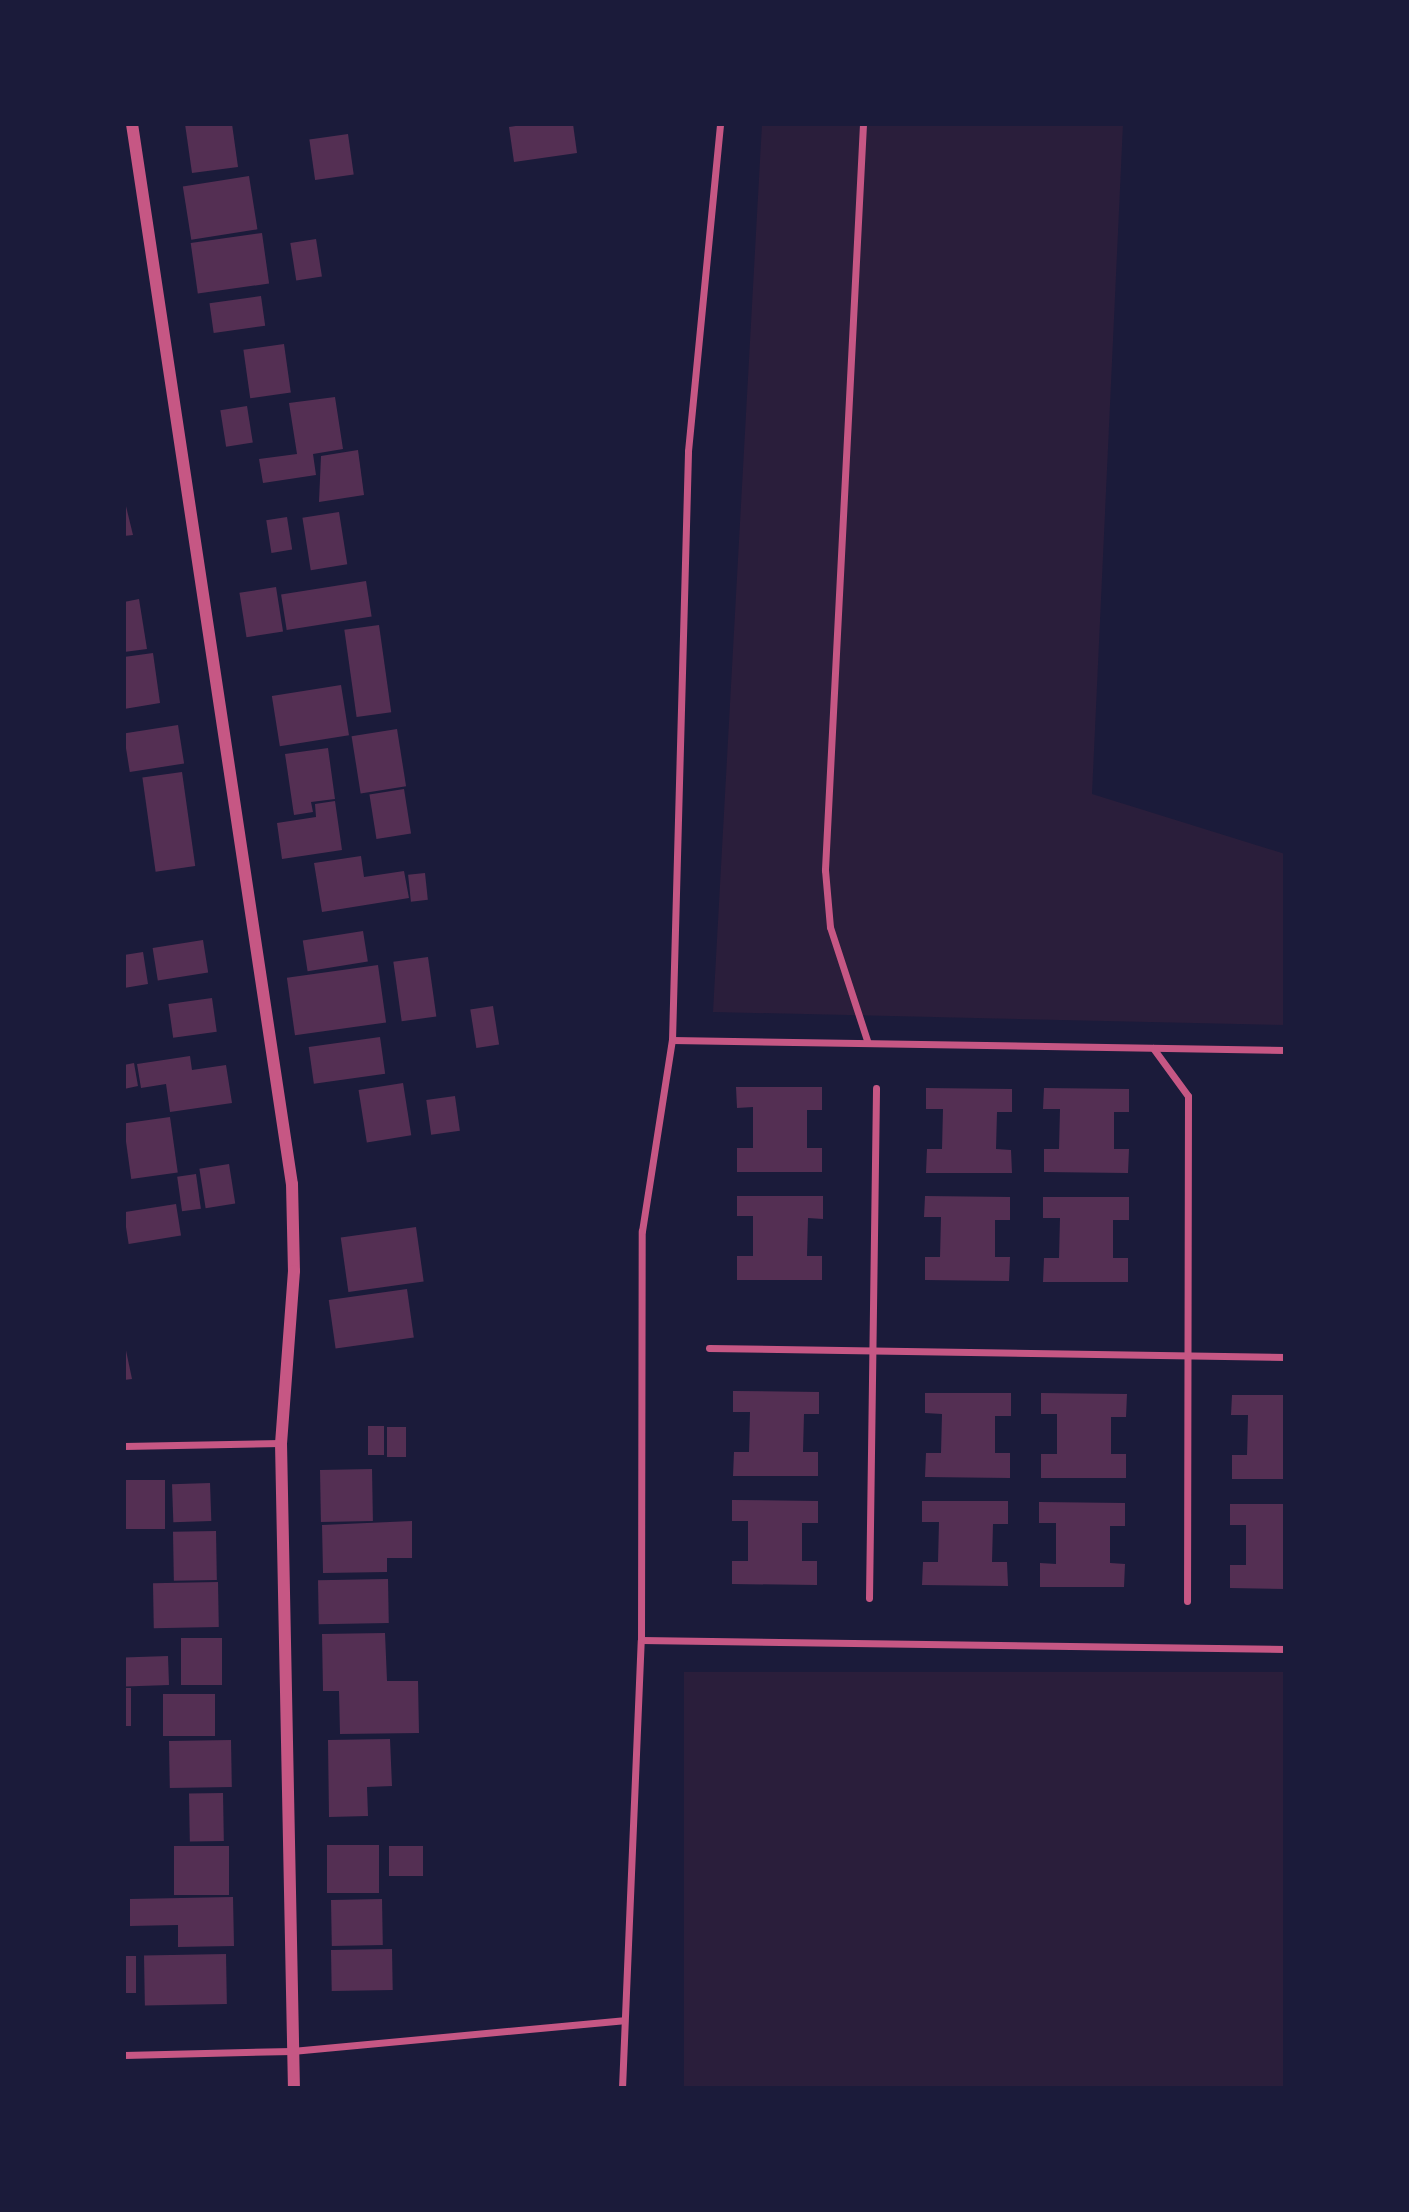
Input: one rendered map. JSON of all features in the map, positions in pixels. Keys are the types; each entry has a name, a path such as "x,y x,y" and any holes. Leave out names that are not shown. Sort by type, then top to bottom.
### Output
{"street":[{"path":"132,124 292,1184 294,1271 281,1443 294,2088"},
{"path":"622,2088 641,1640 642,1231 672,1040 688,451 720,124"},
{"path":"863,124 825,870 830,927 868,1043"},
{"path":"672,1040 1285,1050"},
{"path":"1153,1048 1188,1096 1187,1601"},
{"path":"869,1598 876,1088"},
{"path":"709,1348 1285,1357"},
{"path":"124,1446 281,1443"},
{"path":"641,1640 1285,1649"},
{"path":"124,2054 292,2051 624,2020"}],"shaded area":[{"path":"762,124 1123,124 1092,794 1285,854 1285,1025 713,1012"},
{"path":"684,1672 1285,1672 1285,2088 684,2088"}],"building":[{"path":"185,124 232,124 238,167 192,173"},
{"path":"573,124 577,153 514,162 509,127"},
{"path":"348,134 354,175 315,180 309,139"},
{"path":"249,176 257,229 191,240 183,186"},
{"path":"262,233 269,284 198,294 191,243"},
{"path":"316,239 322,277 296,281 290,243"},
{"path":"261,296 265,326 214,333 210,303"},
{"path":"284,344 291,393 250,398 243,350"},
{"path":"335,397 343,449 313,454 316,475 263,483 259,459 297,454 289,403"},
{"path":"247,406 253,443 226,447 220,410"},
{"path":"358,450 364,495 319,502 321,456"},
{"path":"124,498 133,535 124,536"},
{"path":"339,512 347,564 311,570 302,518"},
{"path":"287,517 292,550 271,553 266,520"},
{"path":"366,581 372,617 287,630 281,594"},
{"path":"276,587 283,631 246,637 239,593"},
{"path":"139,599 147,649 124,652 124,602"},
{"path":"379,625 391,712 357,717 344,630"},
{"path":"153,653 160,703 124,709 124,657"},
{"path":"341,685 349,735 280,746 272,696"},
{"path":"178,725 184,764 130,772 124,734"},
{"path":"397,729 406,786 361,793 352,736"},
{"path":"328,748 335,799 311,802 313,812 294,815 285,754"},
{"path":"182,772 195,866 156,872 142,778"},
{"path":"404,789 411,833 376,839 369,794"},
{"path":"335,801 342,850 282,859 277,823 316,817 315,804"},
{"path":"361,856 364,877 404,871 409,898 322,912 314,863"},
{"path":"425,873 428,900 411,902 408,875"},
{"path":"363,931 368,962 308,971 303,941"},
{"path":"203,940 208,973 158,981 153,948"},
{"path":"143,952 148,984 124,988 124,955"},
{"path":"428,957 436,1016 402,1021 393,962"},
{"path":"378,965 386,1022 295,1035 287,978"},
{"path":"212,998 217,1032 173,1038 168,1004"},
{"path":"493,1006 499,1045 476,1048 470,1010"},
{"path":"380,1037 385,1074 314,1084 309,1047"},
{"path":"190,1056 192,1070 226,1065 232,1103 170,1112 166,1084 141,1088 137,1064"},
{"path":"134,1063 138,1086 124,1089 124,1065"},
{"path":"403,1083 411,1135 367,1142 359,1090"},
{"path":"736,1087 822,1087 822,1110 807,1110 807,1148 822,1148 822,1172 737,1172 737,1148 753,1148 753,1107 737,1108"},
{"path":"926,1088 1012,1089 1012,1112 997,1112 996,1149 1011,1150 1012,1173 926,1173 927,1149 942,1149 943,1109 926,1109"},
{"path":"1044,1088 1129,1089 1129,1112 1114,1112 1114,1149 1129,1149 1128,1173 1044,1172 1044,1149 1059,1149 1060,1109 1043,1109"},
{"path":"455,1096 460,1131 431,1135 426,1100"},
{"path":"170,1117 178,1172 131,1179 124,1123"},
{"path":"229,1164 235,1204 206,1208 199,1169"},
{"path":"196,1174 201,1209 182,1211 177,1177"},
{"path":"737,1196 823,1196 823,1219 808,1218 807,1256 822,1256 822,1280 737,1280 737,1256 753,1256 753,1216 737,1216"},
{"path":"925,1196 1010,1197 1010,1220 995,1220 995,1257 1010,1257 1009,1281 925,1280 925,1257 940,1257 941,1217 924,1217"},
{"path":"1043,1197 1129,1197 1129,1220 1113,1220 1113,1258 1128,1258 1128,1282 1043,1282 1044,1258 1059,1258 1060,1218 1043,1218"},
{"path":"176,1204 181,1236 129,1244 124,1212"},
{"path":"416,1227 424,1281 348,1292 341,1238"},
{"path":"407,1289 414,1338 336,1349 329,1300"},
{"path":"124,1341 132,1379 124,1380"},
{"path":"733,1391 819,1392 819,1414 804,1414 803,1452 818,1452 818,1476 733,1476 734,1452 749,1452 750,1412 733,1412"},
{"path":"925,1393 1011,1393 1011,1416 995,1416 995,1453 1010,1453 1010,1478 925,1477 926,1453 941,1453 942,1414 925,1413"},
{"path":"1041,1393 1127,1394 1126,1417 1111,1417 1111,1454 1126,1454 1126,1478 1041,1478 1041,1454 1057,1454 1057,1414 1041,1414"},
{"path":"1232,1395 1285,1395 1285,1479 1232,1479 1232,1455 1247,1455 1248,1415 1231,1415"},
{"path":"368,1426 384,1426 384,1455 368,1455"},
{"path":"387,1427 406,1427 406,1457 387,1457"},
{"path":"372,1469 373,1521 321,1522 320,1470"},
{"path":"124,1480 165,1480 165,1529 124,1529"},
{"path":"210,1483 211,1521 173,1522 172,1484"},
{"path":"732,1500 818,1501 818,1523 802,1523 802,1561 817,1561 817,1585 732,1584 732,1561 748,1561 748,1521 732,1521"},
{"path":"922,1501 1008,1501 1008,1524 993,1524 992,1562 1007,1562 1008,1586 922,1585 923,1562 938,1562 939,1522 922,1522"},
{"path":"1039,1502 1125,1503 1125,1526 1110,1526 1110,1563 1125,1564 1124,1587 1040,1587 1040,1563 1056,1564 1056,1523 1039,1523"},
{"path":"1230,1504 1285,1504 1285,1589 1230,1588 1230,1565 1246,1565 1246,1525 1230,1525"},
{"path":"412,1521 412,1558 387,1558 387,1572 323,1573 322,1525"},
{"path":"216,1531 217,1580 174,1581 173,1532"},
{"path":"388,1579 389,1623 319,1624 318,1580"},
{"path":"218,1582 219,1627 154,1628 153,1583"},
{"path":"385,1633 387,1681 418,1681 419,1733 340,1734 339,1691 323,1691 322,1634"},
{"path":"181,1638 222,1638 222,1685 181,1685"},
{"path":"168,1656 169,1685 125,1687 124,1658"},
{"path":"124,1688 131,1688 131,1726 124,1726"},
{"path":"163,1694 215,1694 215,1736 163,1736"},
{"path":"390,1739 392,1786 367,1787 368,1816 329,1817 328,1740"},
{"path":"231,1740 232,1787 170,1788 169,1741"},
{"path":"223,1793 224,1841 190,1842 189,1794"},
{"path":"327,1845 379,1845 379,1893 327,1893"},
{"path":"174,1846 229,1846 229,1895 174,1895"},
{"path":"389,1846 423,1846 423,1876 389,1876"},
{"path":"233,1897 234,1946 178,1947 178,1925 130,1926 130,1899"},
{"path":"382,1899 383,1945 332,1946 331,1900"},
{"path":"392,1949 393,1990 332,1991 331,1950"},
{"path":"226,1954 227,2004 145,2005 144,1955"},
{"path":"124,1956 136,1956 136,1993 124,1993"}]}
